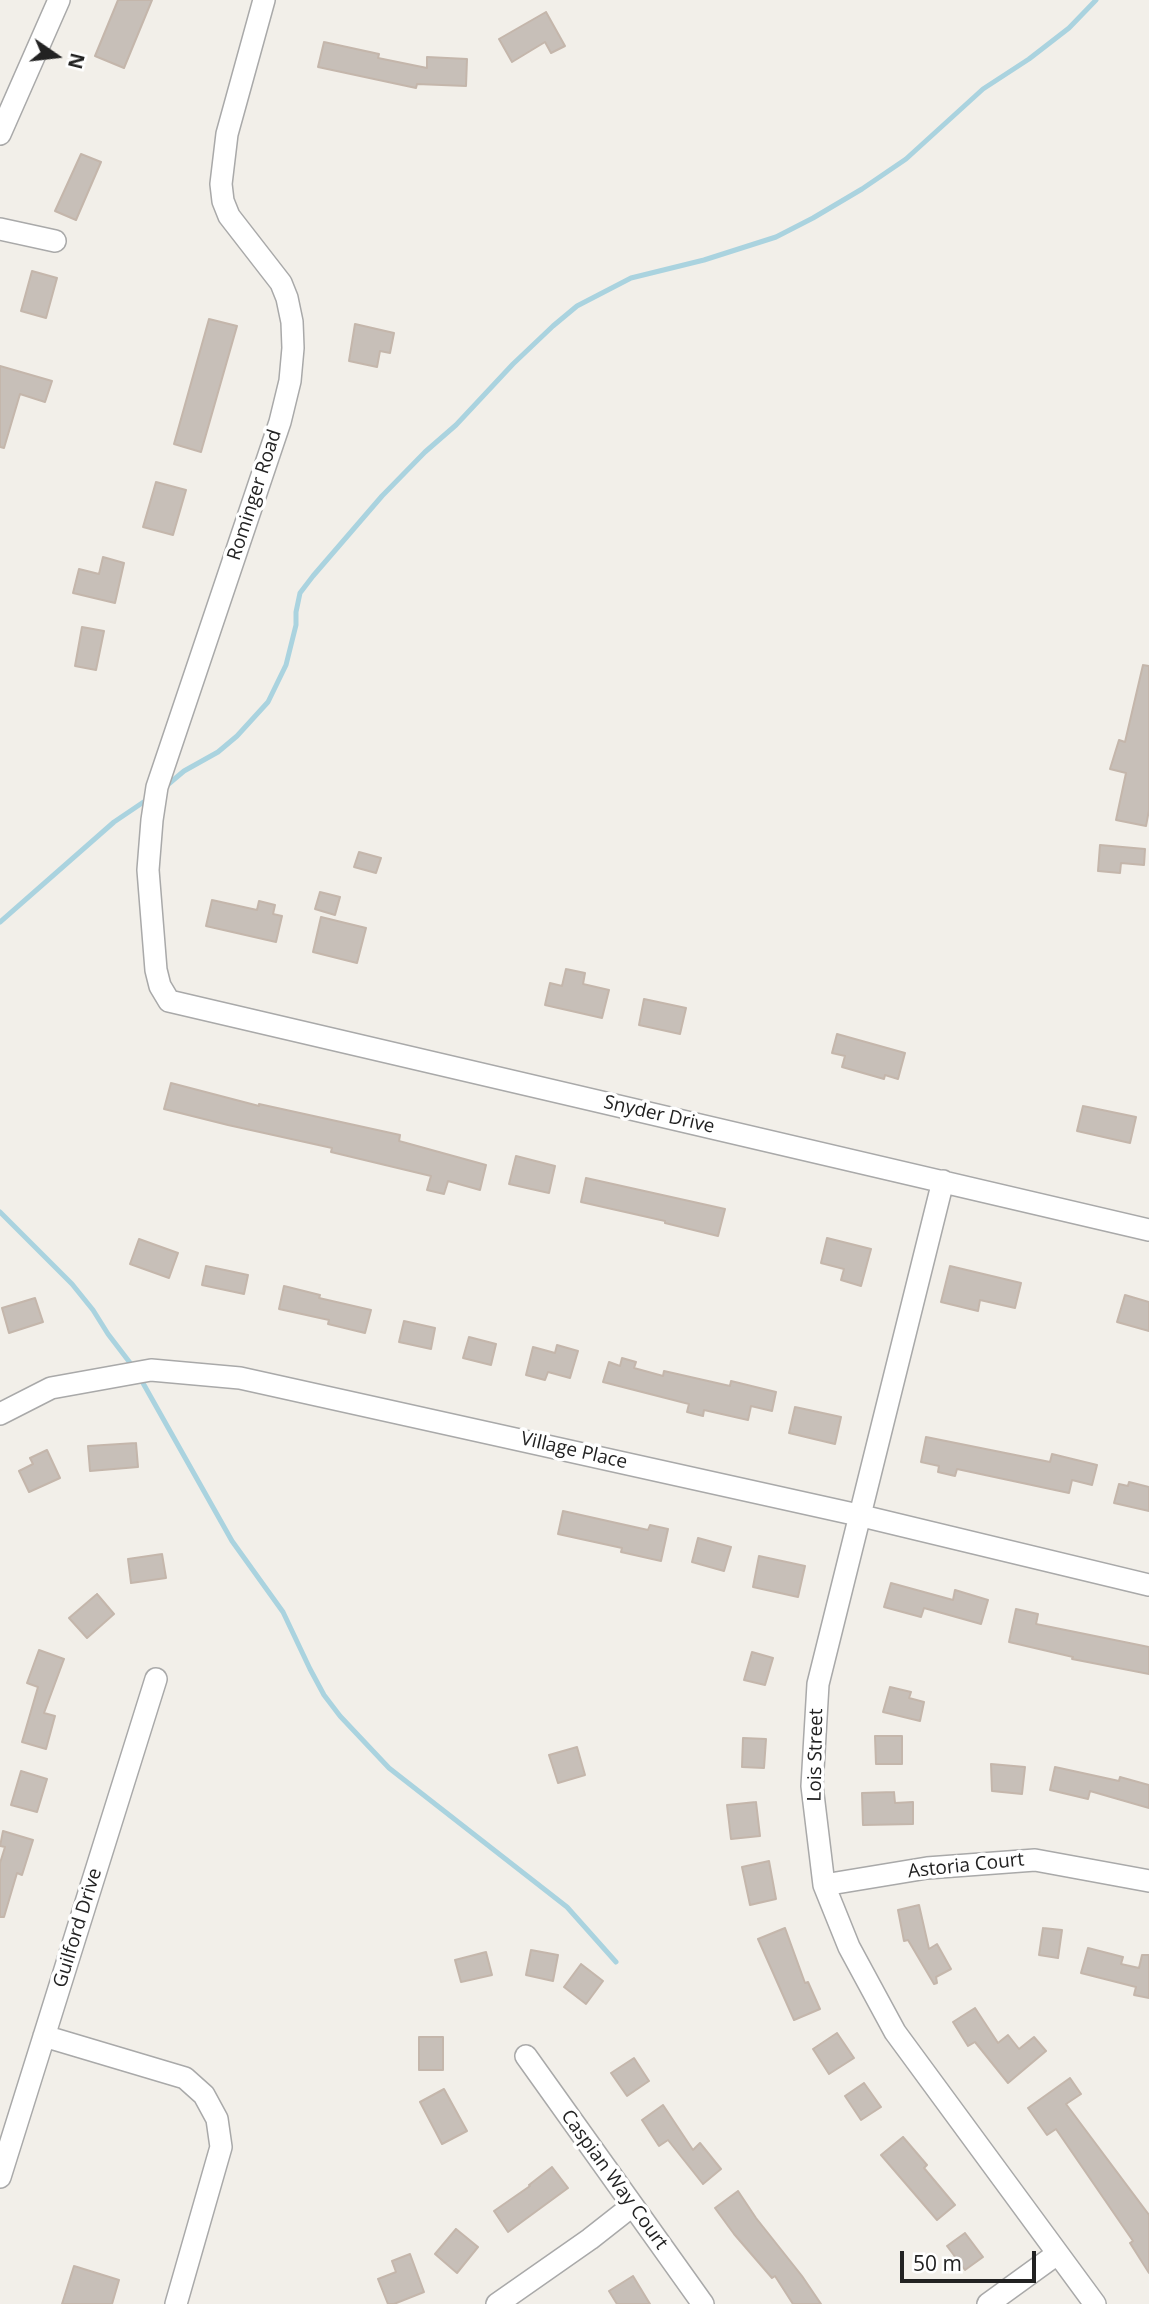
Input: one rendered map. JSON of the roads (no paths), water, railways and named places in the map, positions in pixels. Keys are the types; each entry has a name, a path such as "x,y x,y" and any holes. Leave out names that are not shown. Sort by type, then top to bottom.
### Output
{"street":[{"path":"0,134 59,0"},
{"name":"Rominger Road","path":"169,1001 160,986 156,970 148,870 157,787 280,422 293,348 292,323 281,283 229,216 223,201 221,184 227,134 264,0"},
{"path":"0,229 55,242"},
{"name":"Snyder Drive","path":"169,1001 1149,1230"},
{"name":"Lois Street","path":"943,1181 818,1684 812,1786 824,1885 849,1947 895,2032 1095,2304"},
{"name":"Village Place","path":"0,1413 51,1388 151,1370 240,1378 858,1515 1149,1585"},
{"name":"Guilford Drive","path":"0,2177 156,1679"},
{"name":"Astoria Court","path":"824,1885 927,1868 1035,1860 1149,1881"},
{"path":"44,2036 185,2078 204,2095 217,2119 221,2147 176,2304"},
{"name":"Caspian Way Court","path":"526,2056 703,2304"},
{"path":"497,2304 632,2206"},
{"path":"988,2304 1057,2254"}],"waterway":[{"path":"165,787 184,771 218,752 237,736 268,702 286,665 296,625 300,593 382,496 553,326 577,306 631,278 704,260 776,237 862,189 906,159 983,89 1029,59 1069,28 1096,0"},
{"path":"0,922 114,822 148,799"},
{"path":"0,1212 72,1284 134,1368"},
{"path":"139,1376 232,1541 283,1612 324,1695 340,1716 389,1768 567,1907 616,1962"}]}
